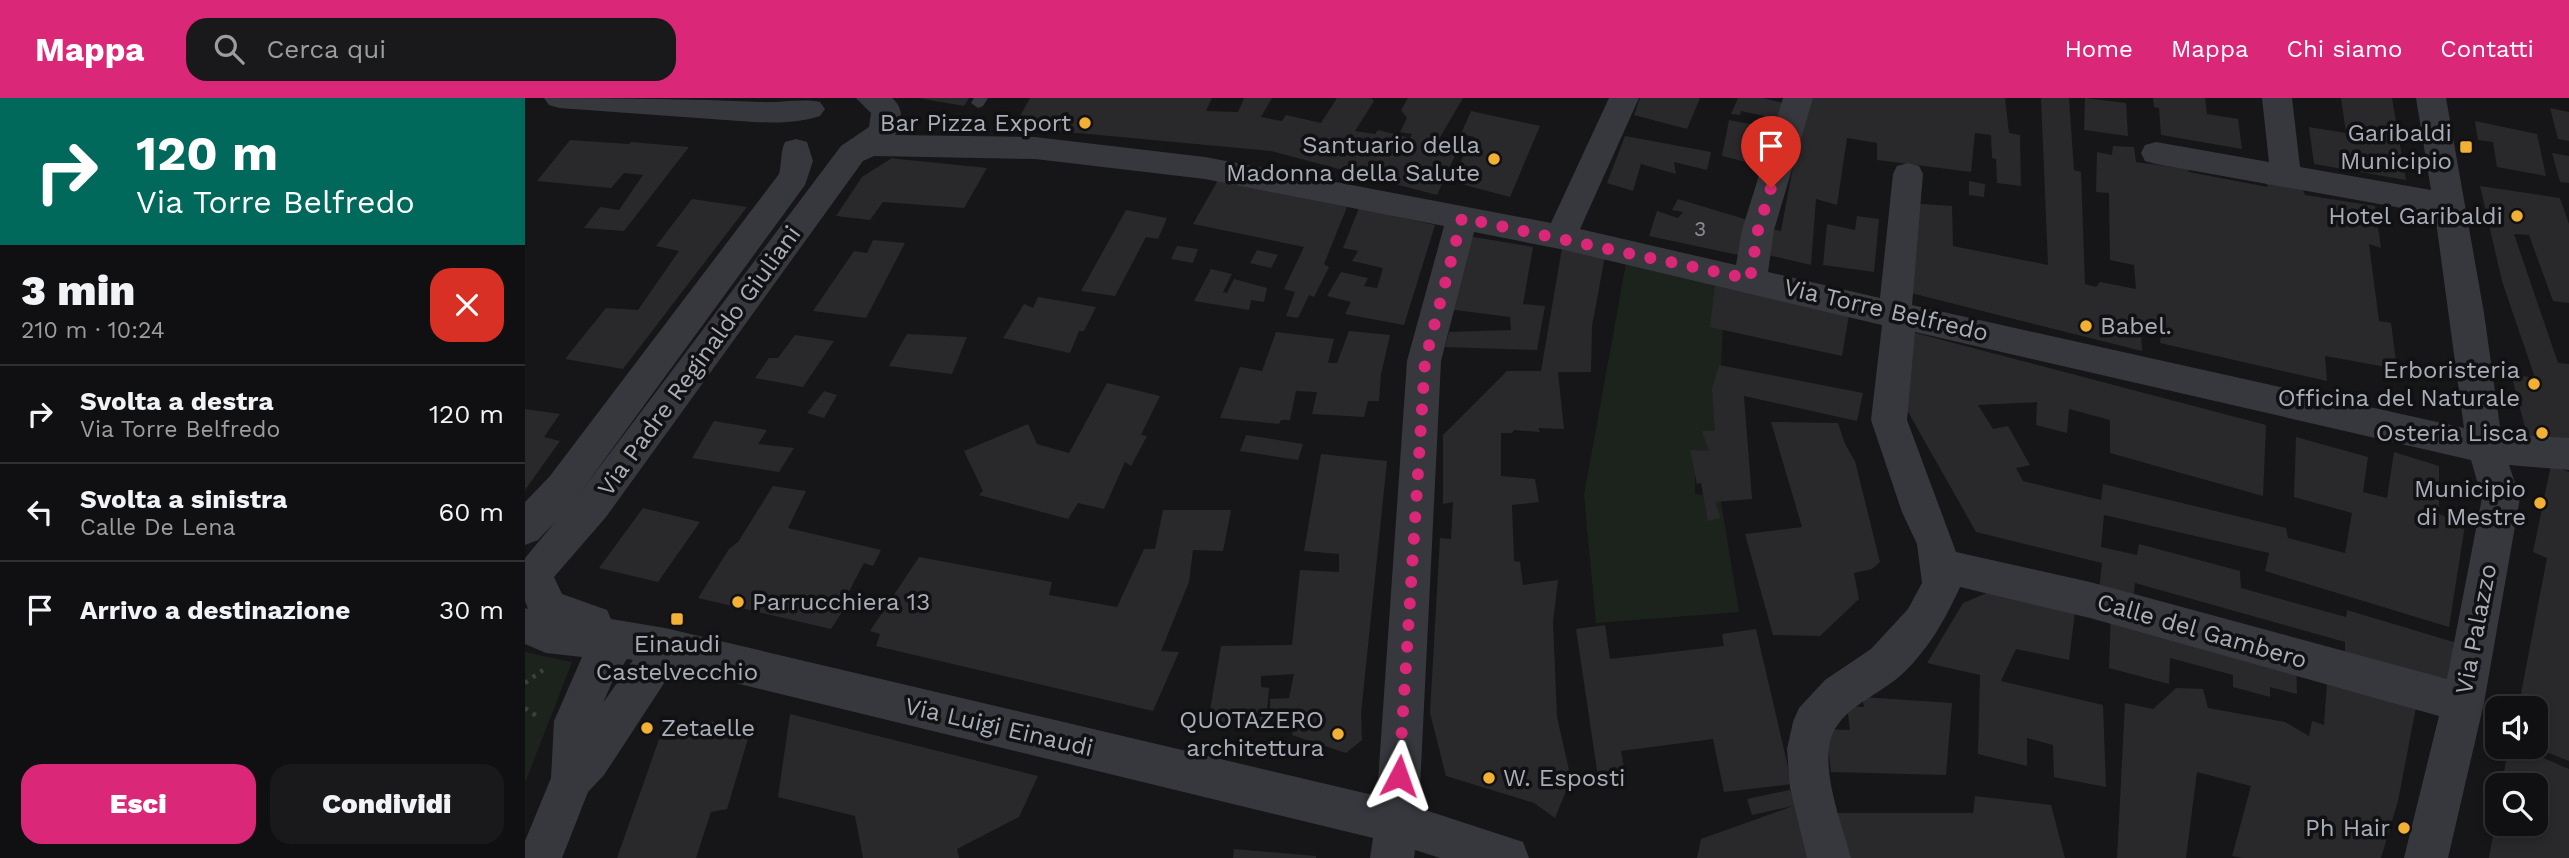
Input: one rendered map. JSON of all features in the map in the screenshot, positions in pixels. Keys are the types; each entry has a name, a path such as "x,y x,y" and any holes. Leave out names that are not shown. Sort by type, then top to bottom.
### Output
{"street":[{"path":"559,98 781,113 826,101"},
{"path":"1560,237 1624,98"},
{"path":"1750,279 1758,230 1798,98"},
{"path":"2277,98 2286,176"},
{"name":"Via Palazzo","path":"2425,858 2463,703 2501,498 2486,447 2450,205 2431,98"},
{"name":"Via Padre Reginaldo Giuliani","path":"525,528 563,487 794,177 798,161 791,140 793,128 826,101"},
{"name":"Via Padre Reginaldo Giuliani","path":"532,577 593,505 861,150 881,134 880,104"},
{"name":"Via Torre Belfredo","path":"880,104 1035,148"},
{"name":"Via Torre Belfredo","path":"796,150 806,156 820,159 861,150 1035,148 1205,168 1560,237 2379,426 2486,447"},
{"path":"2156,153 2450,205"},
{"path":"1829,858 1811,788 1808,749 1814,722 1839,695 1885,663 1922,622 1942,584 1936,544 1921,512 1889,420 1908,174"},
{"path":"1394,840 1425,361 1462,218"},
{"path":"2486,447 2569,454"},
{"name":"Calle del Gambero","path":"1939,565 2090,600 2463,703"},
{"name":"Via Luigi Einaudi","path":"532,577 548,608 554,613 591,622 610,637"},
{"name":"Via Luigi Einaudi","path":"525,626 546,634 578,639 610,637 666,647 1394,840 1507,858"},
{"path":"540,858 572,778 575,721 610,637"},
{"path":"572,778 589,760 666,647"}],"path":[{"path":"525,683 545,668"}],"shaded area":[{"path":"1627,258 1725,279 1717,457 1695,456 1695,494 1720,496 1739,612 1596,623 1584,495"},
{"path":"525,652 572,662 525,783"}],"building":[{"path":"918,98 969,98 964,106"},
{"path":"1030,98 1212,98 1206,111 1238,112 1244,98 1272,98 1261,117 1282,121 1286,115 1321,123 1337,98 1371,98 1374,101 1355,131 1375,134 1378,130 1410,138 1412,134 1400,132 1407,118 1401,110 1408,98 1463,98 1439,139 1439,143 1459,147 1437,195 1271,151 1014,127"},
{"path":"1640,98 1700,98 1687,129 1634,115"},
{"path":"1738,98 1763,98 1783,103 1778,119 1741,111 1740,115 1731,114"},
{"path":"1810,98 2005,98 2009,133 2020,135 2021,186 1997,183 1991,135 1975,133 1971,172 1877,160 1877,143 1847,138 1837,205 1816,199 1811,265 1764,254 1766,228 1781,231 1804,108"},
{"path":"2041,98 2069,98 2074,170 2081,172 2085,284 2096,287 2100,282 2136,289 2134,265 2110,260 2109,193 2096,192 2097,152 2112,155 2113,146 2134,147 2136,162 2188,169 2189,172 2268,187 2266,183 2303,190 2305,195 2375,206 2381,248 2369,244 2379,321 2391,323 2397,369 2325,356 2327,381 2160,343 2161,336 2141,332 2142,351 1903,291 1909,203 1952,206 1953,246 2048,265"},
{"path":"2085,98 2126,103 2128,136 2084,130"},
{"path":"2153,98 2205,98 2207,114 2238,119 2242,149 2161,135 2159,108 2154,107"},
{"path":"2341,98 2392,98 2406,180 2314,164 2309,127 2346,133"},
{"path":"2550,108 2569,112 2569,141 2558,139"},
{"name":"Santuario della Madonna della Salute","path":"1471,111 1540,126 1510,197 1450,181 1474,137 1461,134"},
{"path":"1729,120 1775,129 1762,166 1722,156"},
{"path":"2475,121 2537,134 2546,176 2497,167 2493,142 2478,140"},
{"path":"1625,136 1711,152 1707,170 1674,162 1676,174 1641,164 1633,191 1607,183"},
{"path":"570,140 689,147 624,231 584,228 600,207 619,210 643,175 624,173 611,188 537,181"},
{"path":"2552,153 2569,156 2569,183 2560,182"},
{"path":"892,158 987,168 964,208 883,202 870,220 836,216 862,177"},
{"path":"1218,180 1347,207 1324,264 1329,267 1314,297 1309,295 1298,318 1286,316 1295,292 1284,289 1304,247 1193,224"},
{"path":"1969,181 1985,184 1984,197 1969,195"},
{"path":"2480,186 2560,198 2569,224 2569,303 2553,301 2529,235 2514,234 2558,363 2569,364 2569,449 2530,446 2511,374 2535,378 2502,281"},
{"path":"692,199 747,207 623,369 565,359 606,308 638,310 679,251 656,246"},
{"path":"1678,199 1748,220 1743,256 1649,236 1657,211 1678,218 1683,212 1672,210"},
{"path":"1359,208 1435,225 1404,325 1345,314 1351,302 1327,296 1341,272 1368,278 1364,286 1377,288 1383,268 1352,261 1358,251 1343,248"},
{"path":"1126,210 1167,218 1158,239 1146,237 1115,296 1081,291"},
{"path":"1857,216 1879,219 1874,272 1823,265 1827,224 1855,230"},
{"path":"1468,236 1533,247 1523,304 1545,306 1537,350 1445,347 1449,332 1511,330 1510,317 1447,309"},
{"path":"873,240 905,243 866,318 813,311 854,251 867,253"},
{"path":"1177,246 1198,249 1193,263 1171,259"},
{"path":"1562,248 1605,256 1592,326 1591,372 1558,372 1564,429 1538,428 1540,432 1514,430 1512,433 1501,433 1501,476 1535,479 1539,502 1512,505 1514,561 1520,562 1523,585 1558,580 1553,622 1557,717 1571,779 1555,818 1534,803 1446,776 1430,713 1440,538 1451,539 1453,502 1443,504 1443,435 1507,371 1541,371"},
{"path":"1257,250 1278,255 1271,268 1250,263"},
{"path":"1211,269 1232,274 1223,292 1227,293 1234,279 1267,288 1264,302 1251,300 1249,310 1194,301"},
{"path":"1715,286 1850,309 1842,356 1710,327"},
{"path":"1038,297 1096,307 1084,331 1079,331 1070,353 1003,338 1024,304 1033,308"},
{"path":"1349,331 1390,335 1381,374 1379,401 1368,401 1364,417 1312,414 1317,392 1296,391 1290,420 1281,420 1279,424 1220,418 1240,367 1262,371 1276,332 1334,339 1328,363 1337,363"},
{"path":"1908,331 2266,425 2263,496 2110,453 2110,420 2069,409 2067,433 2036,425 2037,402 1978,405 1993,429 2008,426 2030,465 2016,468 2023,481 2101,500 2103,484 2286,528 2288,538 2345,553 2352,513 2294,497 2296,437 2368,457 2363,492 2387,498 2394,452 2439,466 2439,514 2465,525 2449,627 2265,571 2269,553 2104,515 2101,547 2137,555 2139,544 2240,571 2241,588 2346,617 2347,610 2457,643 2451,685 2345,652 2345,642 2135,583 2133,601 2099,591 2102,563 1976,532 1907,410"},
{"path":"907,334 967,337 952,374 889,366"},
{"path":"795,335 834,341 803,387 755,378 769,358 778,358"},
{"path":"1719,365 1863,393 1857,421 1744,396 1752,499 1715,502 1721,518 1708,521 1701,483 1697,484 1690,450 1709,451 1702,431 1715,431 1712,389"},
{"path":"1107,383 1160,396 1141,435 1147,436 1131,466 1125,462 1104,509 1078,503 1068,519 979,495 983,491 964,451 1028,424 1037,444 1069,453"},
{"path":"824,391 837,395 824,418 807,413"},
{"path":"525,409 560,414 544,437 560,441 525,490"},
{"path":"714,421 767,430 758,444 794,448 779,472 692,458"},
{"path":"1771,422 1838,423 1845,444 1855,461 1880,562 1872,569 1854,573 1859,599 1820,636 1773,635 1745,534 1802,527"},
{"path":"1246,435 1303,444 1298,460 1240,451"},
{"path":"1321,454 1387,461 1361,714 1362,740 1346,753 1292,735 1296,718 1270,720 1270,699 1289,698 1294,674 1261,676 1261,687 1269,688 1266,721 1208,722 1221,646 1292,645 1300,570 1339,572 1339,554 1304,551"},
{"path":"2551,465 2569,472 2569,761 2548,753 2548,696 2520,696 2547,558 2533,552"},
{"path":"773,486 806,491 788,528 881,550 873,566 864,563 847,595 850,600 831,629 698,598"},
{"path":"643,508 700,522 658,582 599,568"},
{"path":"1163,510 1231,510 1223,551 1193,550 1189,582 1161,651 1179,652 1153,711 876,646 880,634 870,631 919,557 1052,582 1049,595 1117,607 1144,549 1155,549"},
{"path":"1989,592 2075,612 2069,660 2016,649 2001,681 2103,705 2106,787 2054,777 2053,745 2027,738 2027,766 1978,754 1980,675 1927,663 1963,603"},
{"path":"2111,613 2296,661 2297,694 2270,687 2270,697 2233,687 2233,675 2170,658 2169,684 2109,668"},
{"path":"1605,625 1610,659 1724,646 1722,634 1756,629 1792,784 1724,792 1713,739 1621,751 1625,774 1598,777 1576,629"},
{"path":"2328,667 2417,702 2398,801 2381,858 2232,856 2251,786 2197,772 2186,858 2117,858 2125,703 2153,709 2176,688 2203,689 2208,708 2285,722 2309,736 2312,721 2324,725"},
{"path":"1862,697 1952,703 1946,775 1831,772 1826,729 1850,730 1847,706 1864,707"},
{"path":"790,714 1038,776 1019,817 957,849 959,858 863,858 855,816 778,797"},
{"path":"709,721 751,729 727,809 711,812 696,858 617,858 662,731"},
{"path":"2506,759 2546,759 2569,769 2569,858 2489,858 2493,836 2548,836 2548,773 2504,773"},
{"path":"1790,790 1816,858 1697,858 1701,839 1793,806 1752,815 1747,799"},
{"path":"1975,796 2051,805 2065,858 1841,858 1826,813 1973,813"},
{"path":"1234,849 1316,856 1316,858 1233,858"}],"place":[{"name":"Bar Pizza Export","path":"1085,123"},
{"name":"Garibaldi Municipio","path":"2466,147"},
{"name":"Santuario della Madonna della Salute","path":"1494,159"},
{"name":"Hotel Garibaldi","path":"2517,216"},
{"name":"Babel.","path":"2086,326"},
{"name":"Erboristeria Officina del Naturale","path":"2534,384"},
{"name":"Osteria Lisca","path":"2542,433"},
{"name":"Municipio di Mestre","path":"2540,503"},
{"name":"Parrucchiera 13","path":"738,602"},
{"name":"Einaudi Castelvecchio","path":"677,619"},
{"name":"Zetaelle","path":"647,728"},
{"name":"QUOTAZERO architettura","path":"1338,734"},
{"name":"W. Esposti","path":"1489,778"},
{"name":"Ph Hair","path":"2404,828"}],"route":[{"path":"1399,776 1425,361 1462,218 1750,279 1758,230 1771,188"}]}
